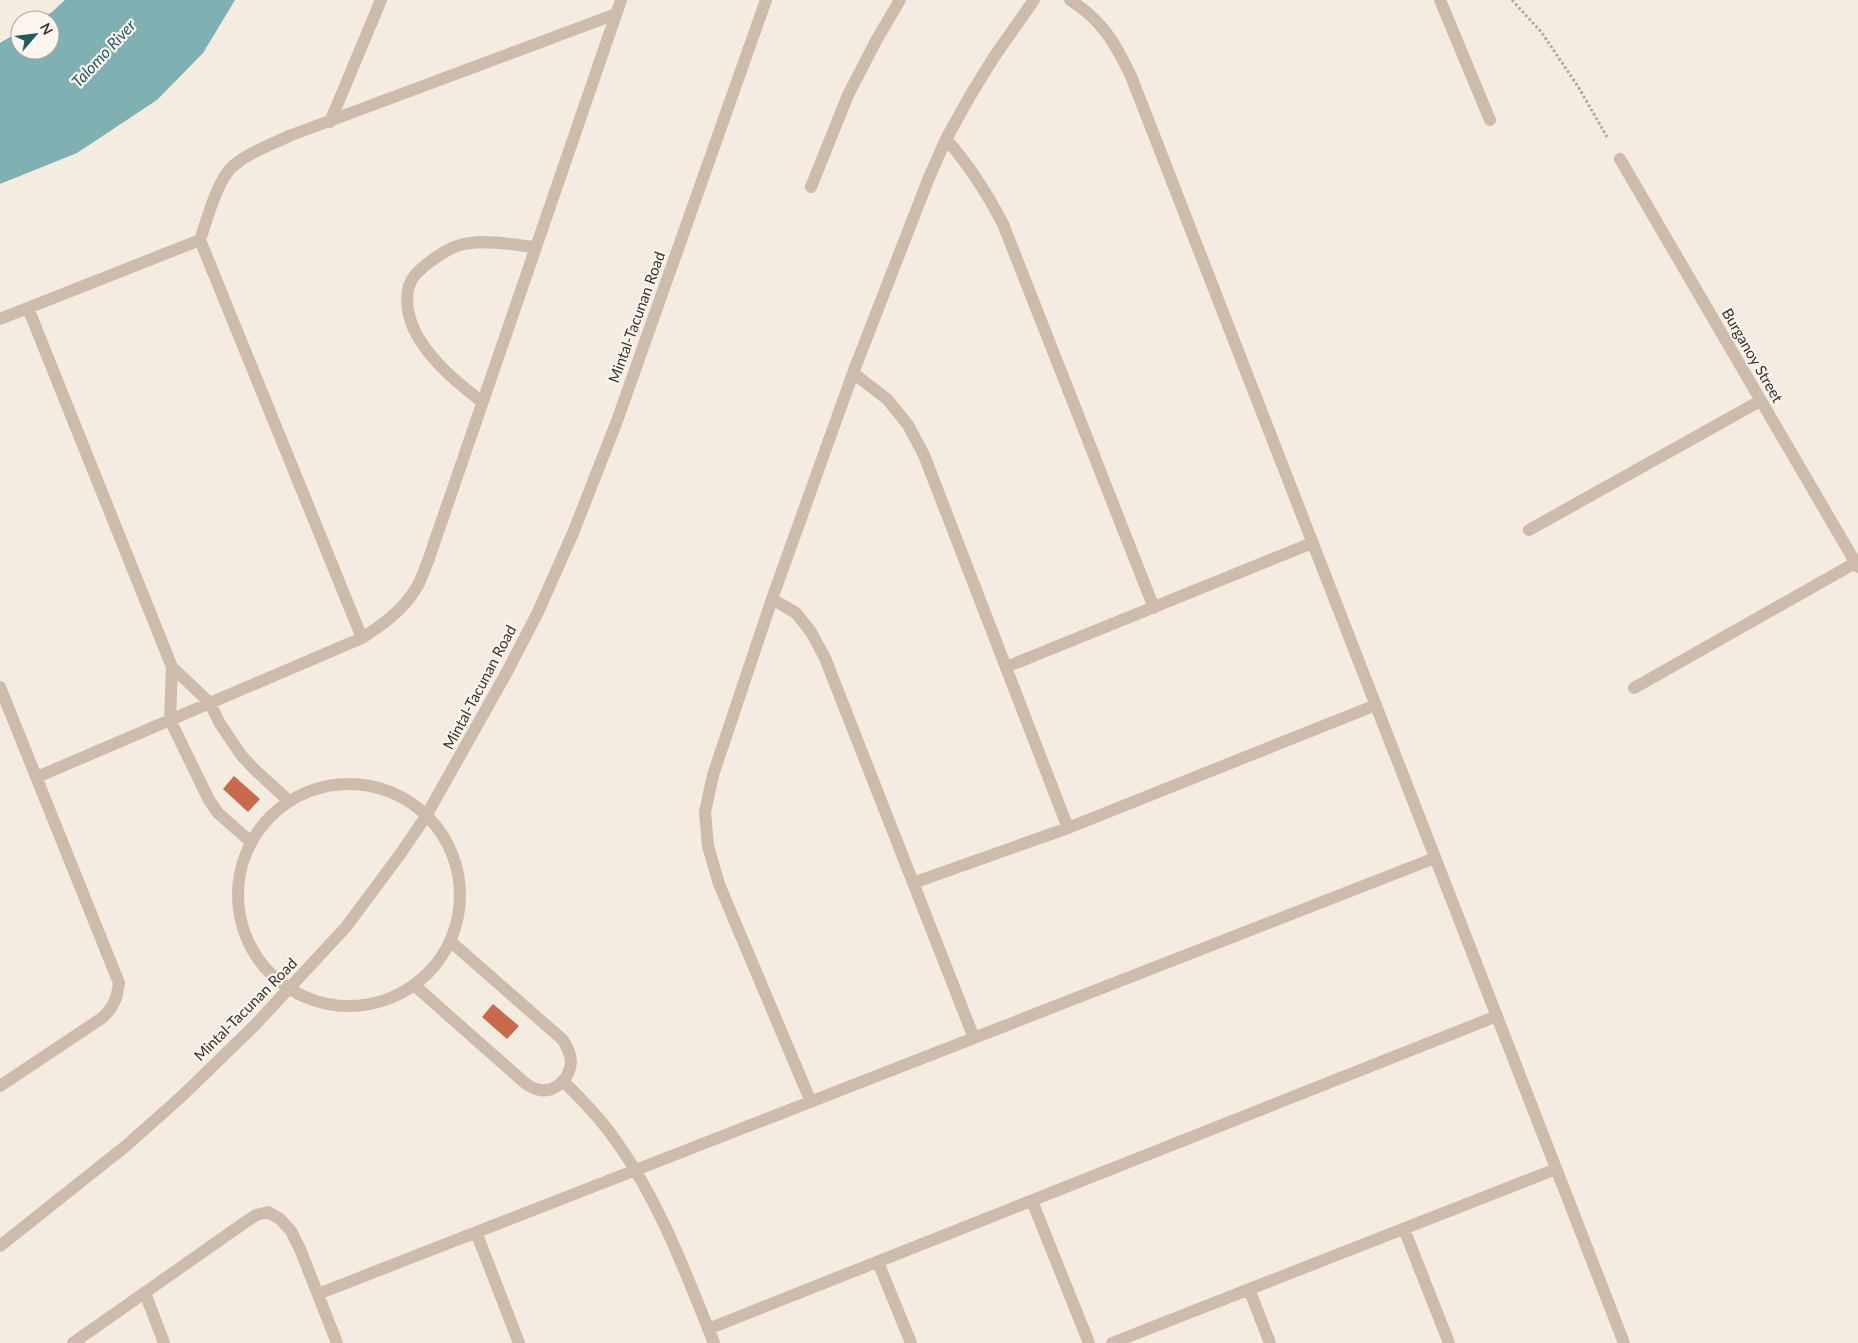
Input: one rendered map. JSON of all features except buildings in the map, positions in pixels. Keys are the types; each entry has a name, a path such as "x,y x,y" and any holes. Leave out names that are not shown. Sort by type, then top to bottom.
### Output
{"street":[{"path":"330,122 381,0"},
{"path":"37,777 362,638 382,625 416,590 428,561 621,0"},
{"name":"Mintal-Tacunan Road","path":"0,1246 127,1145 182,1096 290,988 346,927 426,816 507,672 538,612 573,533 617,421 766,0"},
{"path":"811,186 848,95 900,0"},
{"path":"810,1102 719,884 708,846 705,812 713,775 772,599 853,373 928,180 946,139 994,57 1034,0"},
{"path":"1070,0 1090,14 1106,30 1131,76 1624,1343"},
{"path":"1440,0 1490,120"},
{"path":"362,638 200,240 216,192 232,167 256,151 616,14"},
{"path":"946,139 968,164 986,191 1016,253 1154,608"},
{"name":"Burganoy Street","path":"1620,159 1857,565"},
{"path":"0,319 200,240"},
{"path":"482,402 434,360 417,336 408,312 407,290 414,276 446,250 469,243 498,243 535,247"},
{"path":"28,308 172,667 170,720 209,800 218,812 251,842"},
{"path":"853,373 887,400 908,425 924,455 1068,828"},
{"path":"1529,530 1760,401"},
{"path":"1006,667 1312,543"},
{"path":"1634,688 1857,565"},
{"path":"772,599 796,613 811,632 825,658 974,1038"},
{"path":"172,667 210,703 219,722 241,755 254,770 289,801"},
{"path":"0,687 119,983 118,997 112,1010 0,1086"},
{"path":"913,883 1068,828 1376,705"},
{"path":"340,784 367,785 380,788 405,799 426,816 444,837 450,849 458,875 460,902 455,929 435,966 414,985 389,999 374,1003 346,1006 316,1001 290,988 268,971 246,936 239,909 238,881 251,842 267,819 289,801 314,789 340,784"},
{"path":"318,1294 1435,858"},
{"path":"414,985 525,1083 536,1089 544,1090 554,1088 563,1081 568,1074 571,1061 563,1040 450,941"},
{"path":"708,1329 1497,1016"},
{"path":"563,1081 590,1108 616,1139 636,1170 678,1254 714,1343"},
{"path":"1112,1343 1556,1169"},
{"path":"1032,1201 1089,1343"},
{"path":"73,1343 244,1222 256,1215 268,1212 280,1219 291,1231 337,1343"},
{"path":"1404,1229 1449,1343"},
{"path":"476,1232 519,1343"},
{"path":"878,1262 911,1343"},
{"path":"1249,1289 1270,1343"},
{"path":"145,1292 164,1343"}],"path":[{"path":"1512,0 1547,41 1579,88 1620,159"}],"water":[{"name":"Talomo River","path":"65,0 235,0 203,53 157,100 77,153 0,184 0,43 10,37 10,60 60,60 60,10 54,10"}]}
